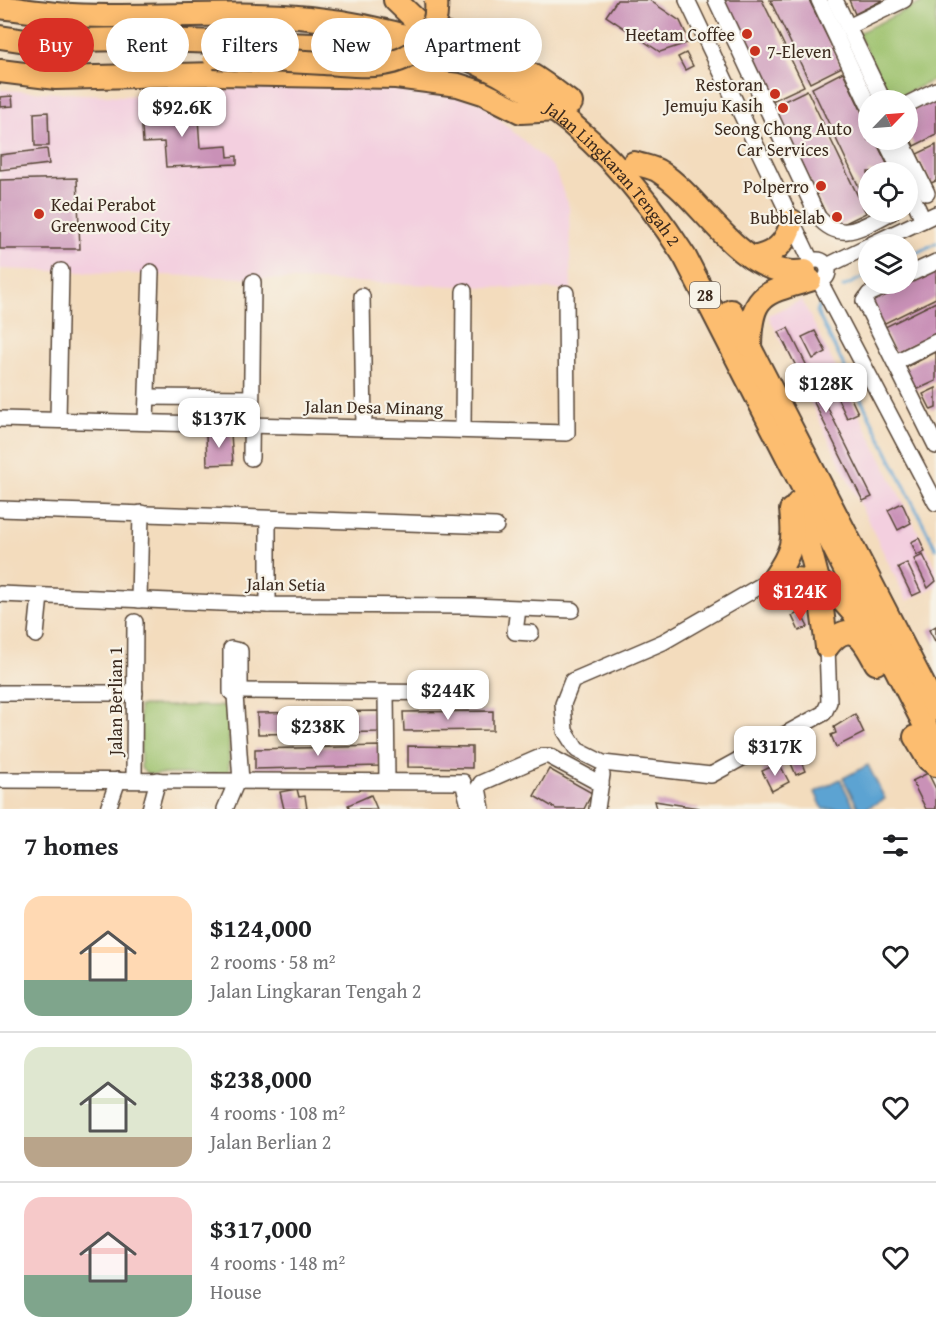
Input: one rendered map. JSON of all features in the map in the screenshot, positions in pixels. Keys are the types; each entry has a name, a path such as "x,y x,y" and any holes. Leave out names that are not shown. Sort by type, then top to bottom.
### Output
{"highway":[{"name":"Jalan Lingkaran Tengah 2","path":"100,0 245,1 344,15 404,29"},
{"path":"395,0 405,18"},
{"path":"94,52 364,65 392,63 417,51 434,28 436,0"},
{"name":"Jalan Lingkaran Tengah 2","path":"0,7 72,15 239,15 308,18 344,15"},
{"path":"94,39 375,47 404,35"},
{"path":"0,37 18,39"},
{"path":"0,70 56,78 216,74 396,77 458,85 483,93 521,112 557,110"},
{"name":"Jalan Lingkaran Tengah 2","path":"493,72 557,110 601,149 638,189 669,232 701,285 781,447 936,747"},
{"name":"Jalan Lingkaran Tengah 2","path":"525,72 543,82 597,125 634,163 692,241 750,347 936,709"},
{"path":"634,163 658,170 683,189 731,241 752,258 789,274 815,272"},
{"path":"752,258 772,252 783,244 792,221"},
{"path":"750,347 750,322 759,300 815,272"},
{"path":"774,578 792,550 794,531 781,447"},
{"path":"781,447 818,580 828,647"},
{"path":"774,578 818,580 840,596 883,646"},
{"path":"828,647 834,638 843,633 850,632 861,638 919,744 928,759 936,765"}],"street":[{"path":"687,0 815,272 936,503"},
{"path":"716,0 818,217 827,227 836,232 847,232 870,222"},
{"path":"819,0 876,90"},
{"path":"835,0 848,27 864,90"},
{"path":"848,27 904,0"},
{"path":"918,99 936,90"},
{"path":"894,234 930,217 918,195"},
{"path":"815,272 858,251"},
{"path":"918,270 936,262"},
{"path":"58,420 61,271"},
{"path":"146,422 151,272"},
{"path":"251,458 253,282"},
{"path":"463,429 464,291"},
{"name":"Jalan Desa Minang","path":"0,419 252,426 364,426 567,433 566,292"},
{"path":"870,294 864,301 932,426 936,446"},
{"path":"362,296 364,426"},
{"path":"896,362 936,342"},
{"path":"148,397 251,398"},
{"path":"0,509 496,526"},
{"path":"139,600 141,513"},
{"path":"268,519 268,604"},
{"path":"774,578 663,642 572,681 562,704 563,722 568,740 578,750 603,763 711,775 824,713 829,702 828,647"},
{"name":"Jalan Setia","path":"0,594 268,604 472,606 572,610"},
{"path":"36,635 40,596"},
{"path":"518,609 515,632 531,633"},
{"name":"Jalan Berlian 1","path":"134,780 135,622"},
{"path":"240,651 231,649 231,692 238,694 477,693"},
{"path":"0,693 135,693"},
{"path":"386,693 387,781"},
{"path":"225,809 239,781 238,694"},
{"path":"482,809 478,788 481,783 543,756 549,756 601,784"},
{"path":"597,809 603,763"},
{"path":"0,780 463,782 470,809"},
{"path":"108,809 118,780"},
{"path":"150,809 158,780"}],"shaded area":[{"path":"254,86 413,86 480,102 554,168 569,207 571,290 0,269 0,90 125,96"},
{"path":"802,300 936,568 936,586 907,601 768,315"}],"green space":[{"path":"927,0 936,0 936,79 912,90 886,90 858,33"},
{"path":"139,706 229,706 229,774 148,774 141,768"}],"water":[{"path":"868,765 885,799 865,809 859,809 843,778"},
{"path":"840,779 855,809 823,809 815,792"}],"building":[{"path":"617,0 649,0 680,21 690,42 660,52 606,16"},
{"path":"723,0 762,0 804,86 772,101"},
{"path":"770,0 809,0 842,67 810,83"},
{"path":"849,0 883,0 855,14"},
{"path":"686,53 693,66 685,70 678,57"},
{"path":"843,72 858,104 858,150 880,150 886,162 858,162 858,185 812,88"},
{"path":"807,90 858,196 858,217 833,229 774,106"},
{"path":"12,96 13,106 0,107 0,97"},
{"path":"936,98 936,135 918,144 918,107"},
{"path":"197,103 200,148 227,146 228,157 237,156 237,164 166,167 164,142 143,143 141,111 157,110 157,126 165,126 164,104"},
{"path":"48,112 49,146 35,146 34,113"},
{"path":"936,145 936,181 931,183 917,154"},
{"path":"47,149 49,164 0,170 0,155"},
{"name":"Kedai Perabot Greenwood City","path":"77,178 80,249 0,249 0,180"},
{"path":"936,268 936,298 881,325 869,301 883,294 918,294 918,277"},
{"path":"936,302 936,333 895,353 883,328"},
{"path":"788,328 872,497 863,501 779,332"},
{"path":"815,331 826,352 813,359 802,337"},
{"path":"936,352 936,381 914,391 903,369"},
{"path":"936,388 936,408 931,410 923,394"},
{"path":"848,392 858,413 847,418 837,397"},
{"path":"231,433 233,464 207,465 206,434"},
{"path":"902,503 911,523 898,530 888,510"},
{"path":"919,538 925,551 917,555 911,542"},
{"path":"923,555 936,581 928,588 914,559"},
{"path":"907,563 921,592 912,596 898,567"},
{"path":"800,612 808,627 799,631 792,616"},
{"path":"936,626 936,643 929,630"},
{"path":"379,711 380,732 258,734 257,713"},
{"path":"493,711 493,730 404,731 403,712"},
{"path":"855,714 864,733 836,747 831,735 836,733 834,727"},
{"path":"380,746 380,766 255,769 255,749"},
{"path":"408,746 472,747 472,768 408,767"},
{"path":"799,757 805,771 796,775 790,761"},
{"path":"779,763 789,782 772,791 762,771"},
{"path":"549,769 592,793 584,809 556,809 534,796"},
{"path":"928,773 936,789 936,809 926,809 912,781"},
{"path":"297,789 299,797 305,796 307,809 284,809 280,792"},
{"path":"371,795 377,809 350,809 348,805"},
{"path":"655,801 698,808 698,809 657,809"}],"waterway":[{"path":"918,252 936,243"},
{"path":"843,287 858,280"},
{"path":"822,297 817,312 936,549"}],"place":[{"name":"Heetam Coffee","path":"747,34"},
{"name":"7-Eleven","path":"755,51"},
{"name":"Restoran Jemuju Kasih","path":"775,94"},
{"name":"Seong Chong Auto Car Services","path":"783,108"},
{"name":"Polperro","path":"821,186"},
{"name":"Kedai Perabot Greenwood City","path":"39,214"},
{"name":"Bubblelab","path":"837,217"}]}
